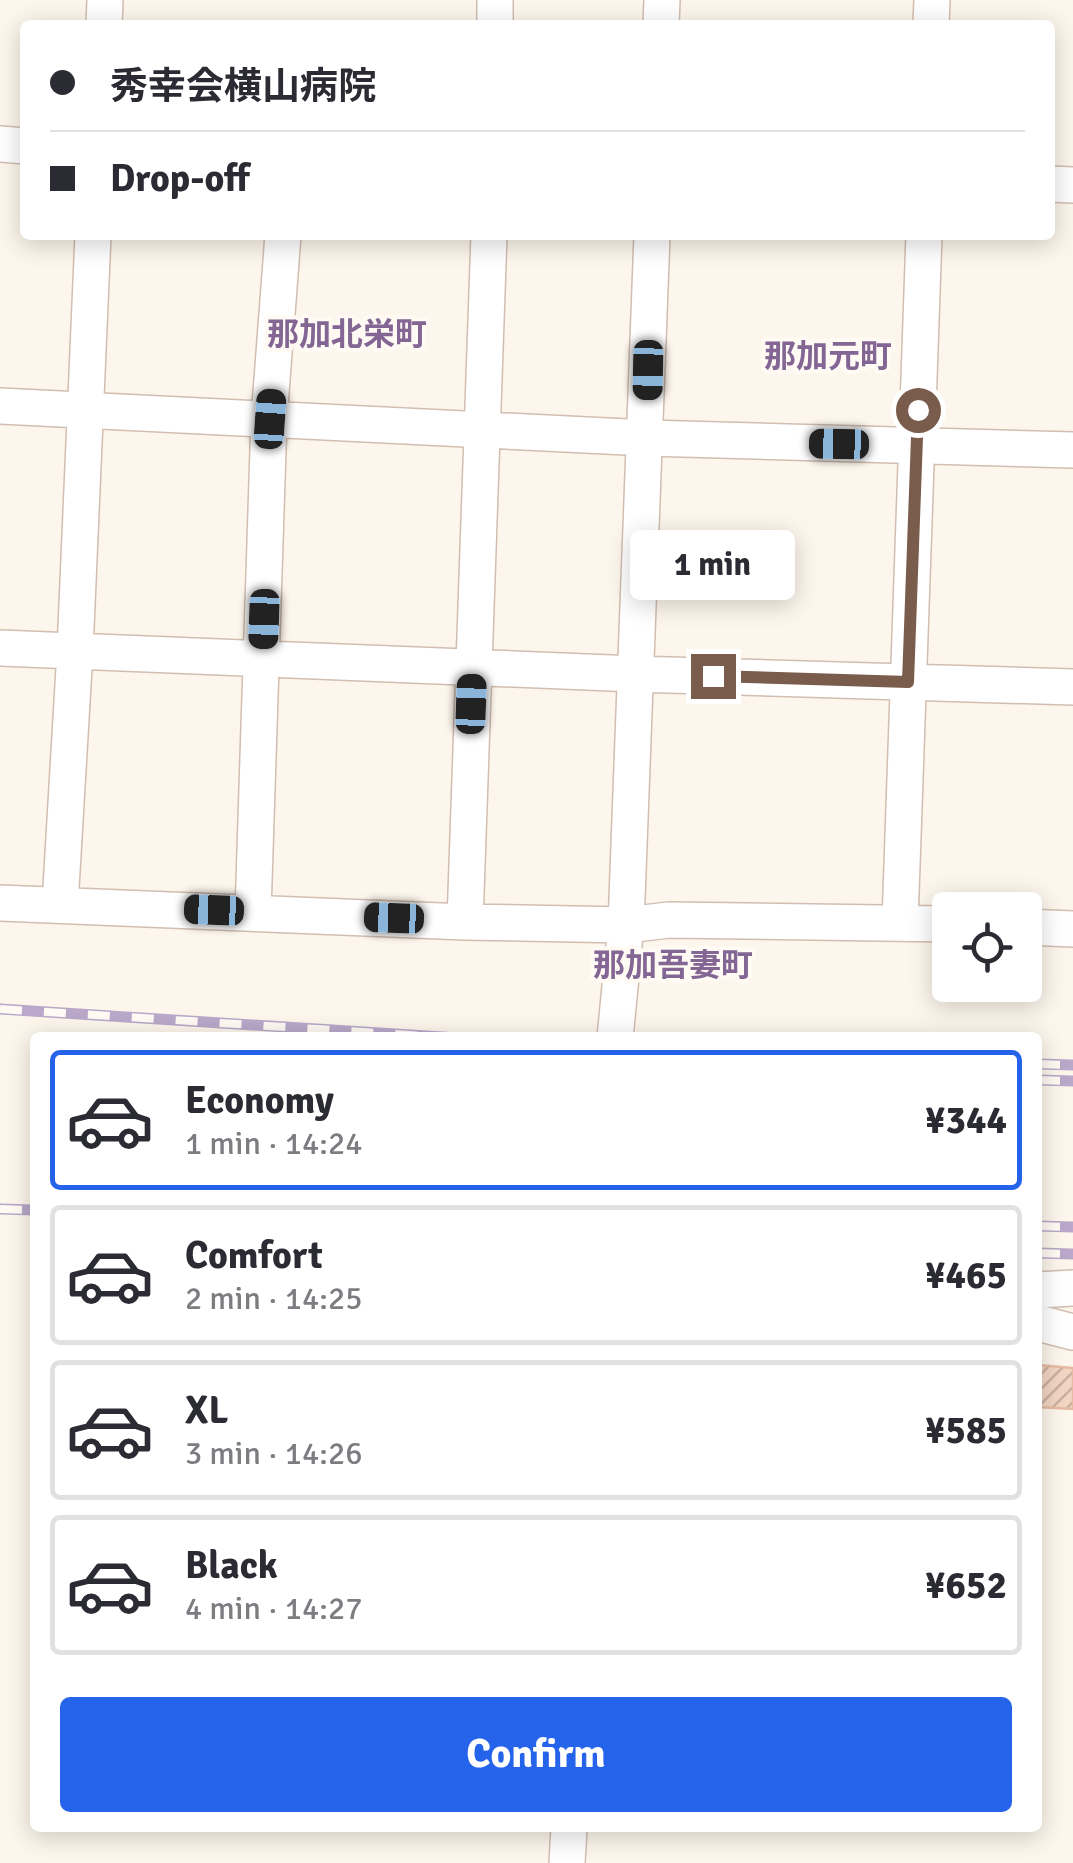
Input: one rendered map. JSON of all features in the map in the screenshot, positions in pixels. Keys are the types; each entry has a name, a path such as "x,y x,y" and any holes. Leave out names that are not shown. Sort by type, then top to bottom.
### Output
{"street":[{"path":"60,904 76,652 93,240"},
{"path":"253,912 270,419 283,240"},
{"path":"465,922 489,240"},
{"path":"616,1032 626,925 652,240"},
{"path":"900,922 924,240"},
{"path":"0,406 646,438 1073,450"},
{"path":"0,648 1073,687"},
{"path":"0,902 465,922 932,923"},
{"path":"1042,928 1073,929"},
{"path":"1042,1290 1073,1288"},
{"path":"1042,1324 1073,1332"},
{"path":"567,1863 569,1832"}],"building":[{"path":"1042,1365 1073,1368 1073,1409 1042,1407"}],"railway":[{"path":"0,1009 363,1032"},
{"path":"1042,1064 1073,1065"},
{"path":"1042,1080 1073,1081"},
{"path":"0,1209 30,1210"},
{"path":"1042,1226 1073,1227"},
{"path":"1042,1253 1073,1254"}],"district":[{"name":"那加北栄町","path":"347,334"},
{"name":"那加元町","path":"828,356"},
{"name":"那加吾妻町","path":"673,965"}],"route":[{"path":"713,676 908,682 918,410"}]}
